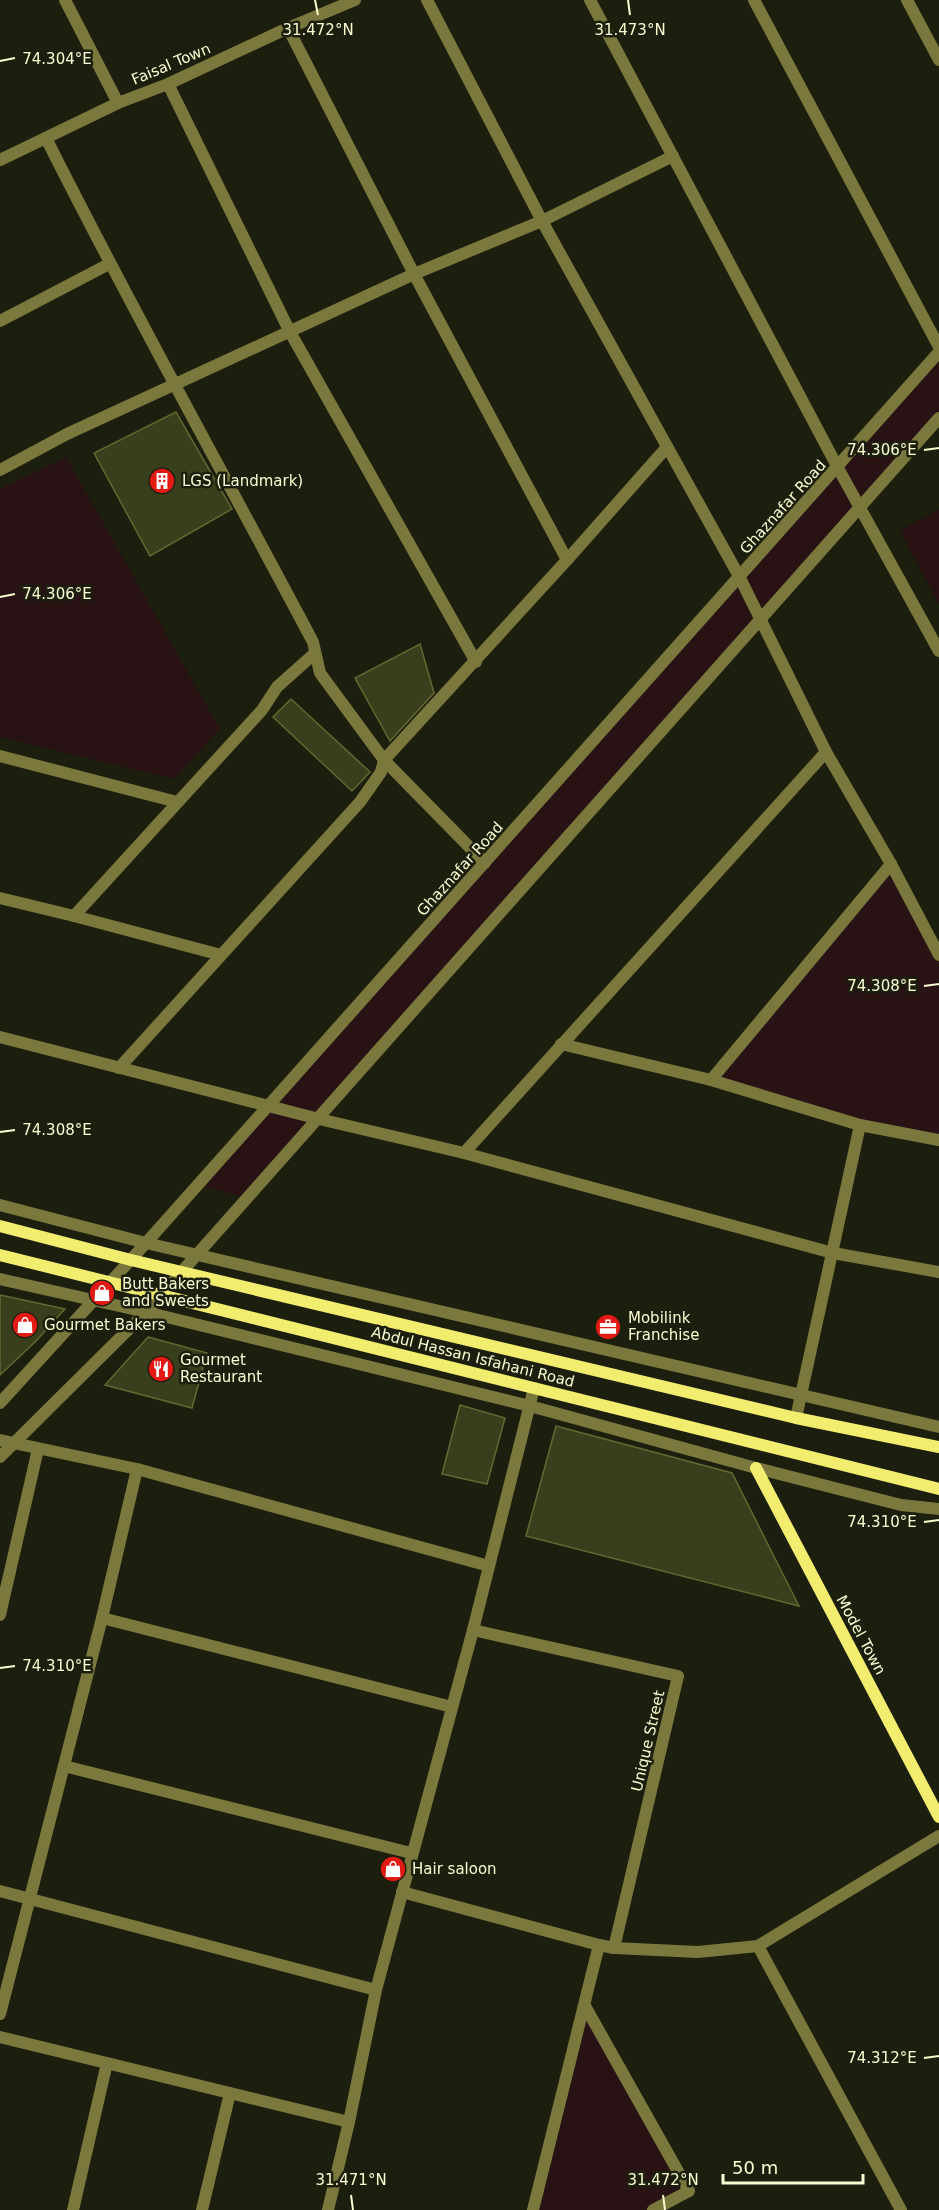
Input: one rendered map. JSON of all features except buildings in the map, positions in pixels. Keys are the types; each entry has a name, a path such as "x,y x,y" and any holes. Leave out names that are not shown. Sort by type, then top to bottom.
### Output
{"main road":[{"name":"Abdul Hassan Isfahani Road","path":"0,1226 131,1260 796,1418 939,1447"},
{"name":"Abdul Hassan Isfahani Road","path":"0,1255 939,1489"},
{"name":"Model Town","path":"756,1468 939,1817"}],"street":[{"name":"Faisal Town","path":"0,160 118,103 168,84 288,28 355,0"},
{"path":"428,0 542,221 740,578 826,752 891,864 939,955"},
{"path":"590,0 838,468 939,651"},
{"path":"754,0 939,347"},
{"path":"907,0 939,60"},
{"path":"70,2 118,103"},
{"path":"288,28 414,274 567,560"},
{"path":"168,84 290,332 476,662"},
{"path":"46,138 109,264 313,642 320,673 384,760 485,863"},
{"path":"0,470 67,434 175,383 414,274 542,221 673,156"},
{"path":"0,321 109,264"},
{"name":"Ghaznafar Road","path":"0,1403 269,1106 939,352"},
{"path":"0,1457 6,1442 146,1312 939,418"},
{"path":"119,1068 360,802 381,772 384,760 476,662 667,447"},
{"path":"74,916 262,711 277,687 314,654"},
{"path":"464,1153 826,752"},
{"path":"0,756 177,802"},
{"path":"711,1080 891,864"},
{"path":"0,898 221,956"},
{"path":"0,1037 319,1119 464,1153 832,1253 939,1272"},
{"path":"561,1044 711,1080 860,1125 939,1140"},
{"path":"796,1418 860,1125"},
{"path":"0,1205 196,1255 939,1427"},
{"path":"0,1279 146,1312 530,1406 901,1505 939,1509"},
{"path":"328,2210 376,1990 411,1853 473,1630 534,1388"},
{"path":"6,1442 137,1469 489,1566"},
{"path":"0,1615 38,1449"},
{"path":"0,2014 2,1995 30,1899 102,1618 137,1469"},
{"path":"102,1618 452,1707"},
{"name":"Unique Street","path":"473,1630 678,1676 614,1948"},
{"path":"64,1766 411,1853"},
{"path":"402,1892 614,1948 698,1952 758,1946 939,1836"},
{"path":"0,1891 376,1990"},
{"path":"533,2210 599,1945"},
{"path":"758,1946 901,2210"},
{"path":"585,2006 689,2191 653,2210"},
{"path":"0,2037 349,2122"},
{"path":"73,2210 107,2063"},
{"path":"201,2210 230,2093"}],"shaded area":[{"path":"939,355 939,412 247,1198 198,1185"},
{"path":"66,457 220,729 174,779 0,737 0,489"},
{"path":"939,510 939,605 900,530"},
{"path":"891,864 939,955 939,1140 711,1080"},
{"path":"585,2006 689,2191 653,2210 533,2210"}],"place":[{"name":"LGS (Landmark)","path":"162,481"},
{"name":"Butt Bakers and Sweets","path":"102,1293"},
{"name":"Gourmet Bakers","path":"25,1325"},
{"name":"Mobilink Franchise","path":"608,1327"},
{"name":"Gourmet Restaurant","path":"161,1369"},
{"name":"Hair saloon","path":"393,1869"}]}
